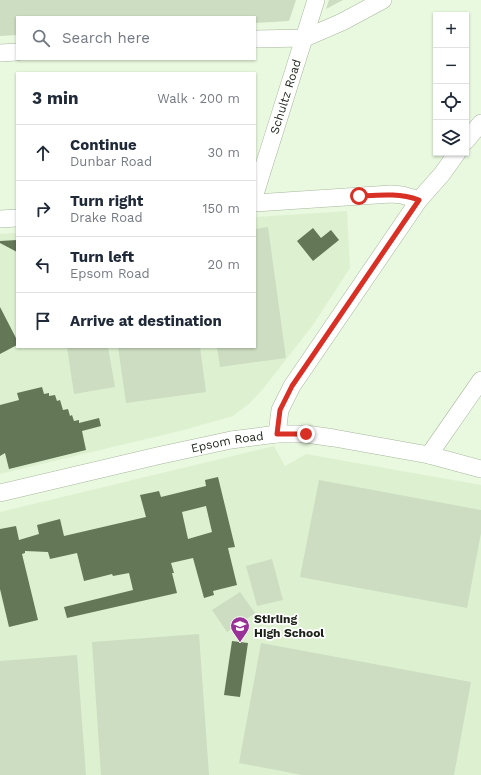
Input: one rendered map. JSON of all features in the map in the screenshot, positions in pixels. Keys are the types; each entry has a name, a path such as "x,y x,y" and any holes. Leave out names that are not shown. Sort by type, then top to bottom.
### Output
{"street":[{"name":"Schultz Road","path":"256,191 316,0"},
{"path":"256,39 305,38 342,22 383,0"},
{"path":"0,53 16,52"},
{"path":"469,138 481,124"},
{"path":"277,434 280,410 292,386 419,200 442,174 455,156"},
{"path":"256,203 391,194 402,195 419,200"},
{"path":"0,219 16,218"},
{"path":"429,455 481,380"},
{"name":"Epsom Road","path":"0,493 231,440 277,434 306,434 429,455 481,469"}],"shaded area":[{"path":"0,0 296,0 289,21 256,23 256,16 16,16 16,35 0,36"},
{"path":"329,0 343,0 326,9"},
{"path":"347,211 350,268 313,325 263,389 250,403 233,416 184,430 0,474 0,234 16,233 16,348 256,348 256,217"},
{"path":"268,227 286,358 220,367 217,348 256,348 256,229"},
{"path":"67,348 108,348 115,387 74,394"},
{"path":"118,348 200,348 206,392 126,403"},
{"name":"Stirling High School","path":"274,446 285,466 306,454 481,485 481,775 0,775 0,512"},
{"path":"319,480 481,510 481,533 467,608 300,577"},
{"path":"272,559 283,600 257,606 246,566"},
{"path":"240,592 255,613 227,632 212,610"},
{"path":"199,634 209,775 101,775 92,642"},
{"path":"261,643 471,682 454,775 302,775 239,763"},
{"path":"77,655 86,775 0,775 0,661"}],"building":[{"path":"313,228 321,238 331,230 339,240 313,261 297,241"},
{"path":"16,240 16,251 0,243 0,241"},
{"path":"0,307 16,338 16,346 0,354"},
{"path":"42,387 44,394 49,393 49,396 55,395 57,401 60,400 63,410 68,409 70,416 72,415 74,421 79,420 79,423 99,418 101,426 82,431 86,450 9,469 5,453 0,456 0,405 19,400 17,393"},
{"path":"218,477 235,547 228,548 237,585 213,591 214,595 204,598 193,558 171,563 177,593 67,618 64,607 133,590 129,573 113,576 112,574 84,581 77,553 50,559 48,552 25,551 25,553 22,554 38,620 9,627 0,589 0,529 16,526 19,540 39,534 37,525 60,519 64,536 146,517 140,495 159,491 161,497 206,486 205,480","holes":["206,506 212,532 188,539 182,512"]},
{"path":"232,641 248,643 240,697 224,695"}],"place":[{"name":"Stirling High School","path":"240,643"}],"route":[{"path":"306,434 277,434 278,419 284,401 292,386 419,200 402,195 391,194 359,196"}]}
